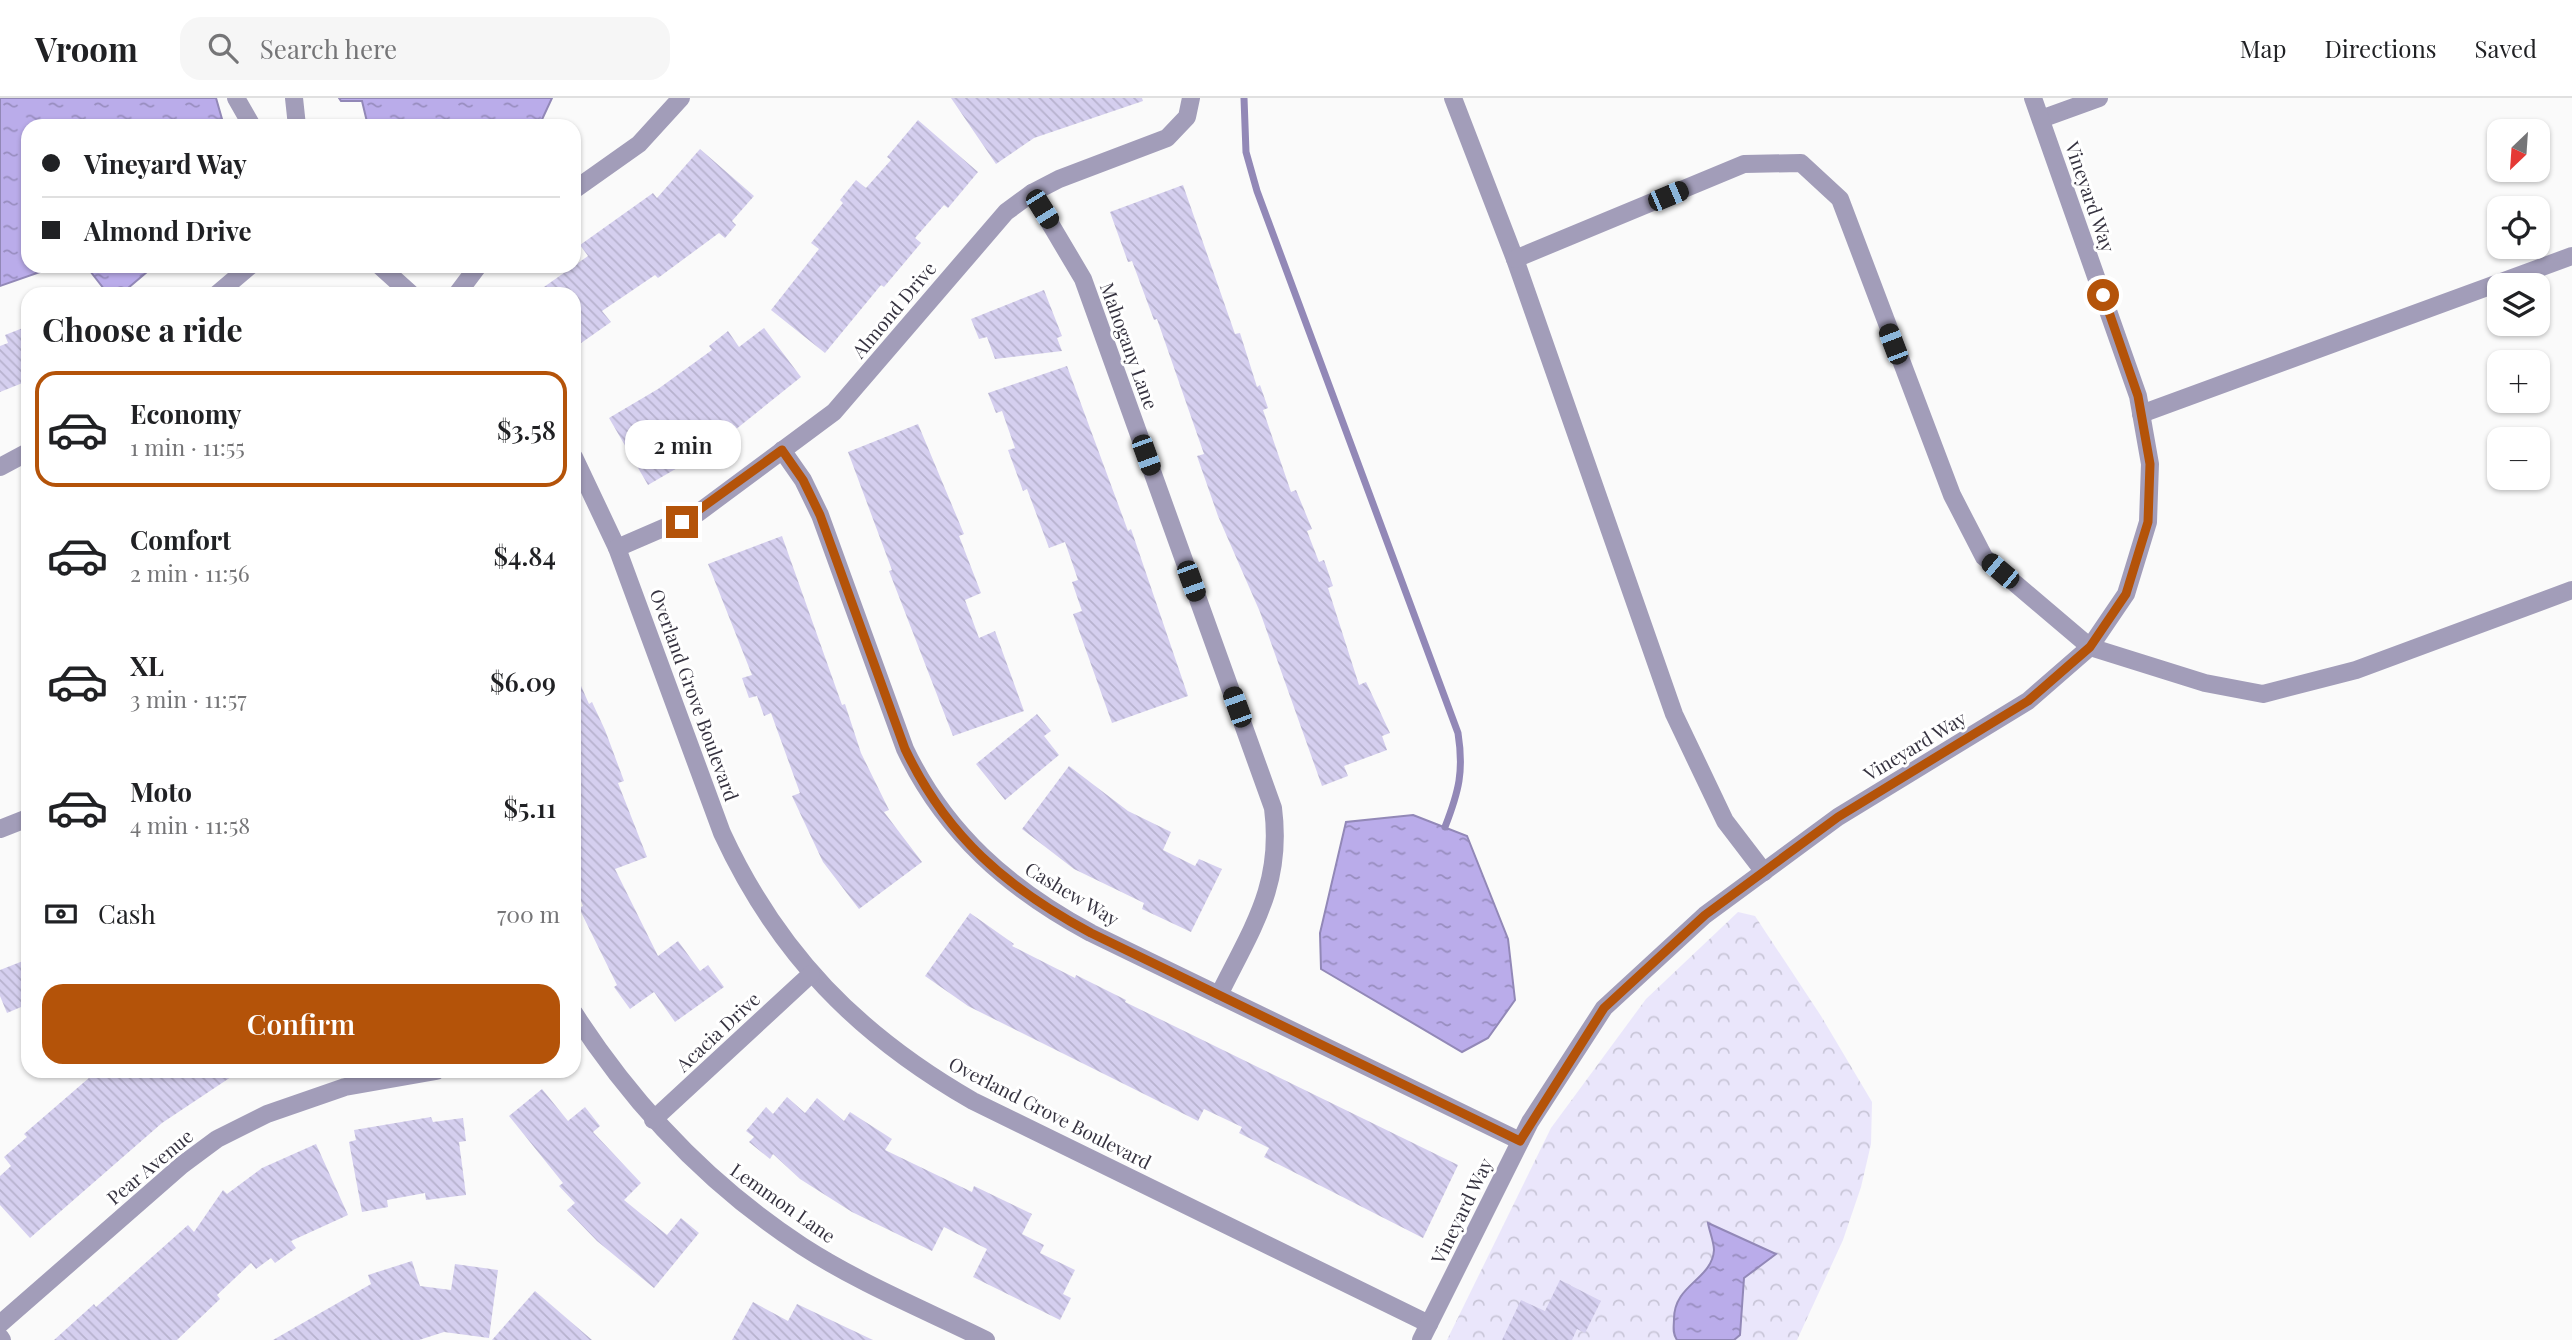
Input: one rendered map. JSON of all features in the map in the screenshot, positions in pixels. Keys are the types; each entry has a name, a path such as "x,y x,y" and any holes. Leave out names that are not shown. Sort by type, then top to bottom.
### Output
{"street":[{"path":"236,98 248,119"},
{"path":"294,98 296,119"},
{"path":"581,185 625,156 681,98"},
{"name":"Almond Drive","path":"617,548 698,513 834,412 984,235 1032,193 1059,179 1167,138 1187,117 1191,98"},
{"path":"1453,98 1515,259 1674,714 1724,821 1764,872"},
{"name":"Vineyard Way","path":"1425,1332 1520,1141 1604,1008 1705,915 1838,817 2028,701 2090,647 2126,594 2148,522 2150,464 2138,396 2033,98"},
{"path":"2041,119 2099,98"},
{"path":"1515,259 1744,164 1801,163 1840,199 1952,495 1984,556 2090,647 2205,683 2263,694 2356,670 2572,590"},
{"name":"Mahogany Lane","path":"1032,193 1083,279 1273,808 1277,841 1274,871 1263,903 1219,995"},
{"path":"2141,414 2572,256"},
{"path":"225,287 242,273"},
{"path":"388,273 403,287"},
{"name":"Cashew Way","path":"782,450 816,505 905,749 938,808 992,868 1024,894 1091,933 1520,1141"},
{"path":"0,467 21,456"},
{"name":"Overland Grove Boulevard","path":"581,472 617,548 722,833 757,902 811,974 873,1033 946,1085 1425,1332"},
{"path":"0,828 21,820"},
{"name":"Acacia Drive","path":"653,1120 811,974"},
{"name":"Lemmon Lane","path":"581,1024 603,1058 653,1120 739,1202 804,1247 986,1340"},
{"name":"Pear Avenue","path":"0,1324 181,1164 217,1139 267,1114 345,1087 396,1078"}],"green space":[{"path":"1738,912 1755,916 1821,1016 1872,1102 1871,1144 1861,1187 1843,1240 1797,1340 1447,1340 1551,1128 1646,999"}],"water":[{"path":"0,98 216,98 222,119 21,119 21,273 37,273 0,286"},
{"path":"339,98 552,98 542,119 366,119 362,101 341,101"},
{"path":"92,273 146,273 129,287 103,287"},
{"path":"1413,815 1467,836 1508,939 1515,1000 1488,1038 1462,1052 1321,969 1320,933 1346,822"},
{"path":"1708,1223 1776,1254 1744,1278 1740,1335 1734,1340 1677,1340 1674,1335 1676,1307 1686,1290 1707,1269 1712,1260 1714,1247"}],"building":[{"path":"951,98 1142,98 1143,101 1034,138 996,164"},
{"path":"918,120 978,172 948,208 944,205 915,238 921,243 884,287 881,285 825,353 771,310 819,249 811,243 843,203 840,200 856,180 866,188 891,160 887,157"},
{"path":"700,149 754,196 732,221 736,225 725,238 719,233 658,278 655,275 602,311 611,322 581,343 581,287 544,287 564,273 581,273 581,261 588,256 581,244 653,193 657,198"},
{"path":"1183,185 1235,334 1240,333 1257,387 1260,385 1268,408 1263,410 1291,492 1296,490 1312,529 1307,531 1319,562 1324,560 1333,586 1328,588 1359,685 1366,682 1390,733 1382,736 1387,750 1344,766 1348,776 1322,786 1260,612 1218,516 1197,456 1204,454 1157,319 1154,320 1132,261 1128,262 1110,212"},
{"path":"1044,290 1062,336 1057,338 1062,351 995,359 987,337 979,339 971,319"},
{"path":"764,328 801,377 715,446 648,485 609,418 658,389 712,350 709,346 728,331 739,347"},
{"path":"21,329 21,384 0,392 0,346 8,343 5,335"},
{"path":"1067,366 1128,531 1131,529 1188,696 1112,723 1073,614 1082,611 1072,582 1078,580 1065,542 1049,548 1027,489 1023,491 1008,450 1015,448 1002,411 996,413 988,393"},
{"path":"918,424 964,534 959,536 981,593 965,600 979,638 995,631 1024,711 953,736 889,571 892,570 848,452"},
{"path":"782,536 842,705 845,704 861,753 889,810 884,812 922,862 859,909 823,862 792,796 800,793 771,713 764,716 757,696 749,698 742,678 752,675 708,564"},
{"path":"581,686 605,730 624,781 618,783 647,857 615,869 658,956 678,941 700,971 708,965 724,987 675,1022 654,992 630,1009 614,987 617,985 581,912"},
{"path":"1037,714 1051,731 1044,736 1059,755 1005,800 976,764"},
{"path":"1069,766 1128,811 1171,832 1163,850 1195,866 1199,859 1222,869 1191,932 1142,909 1144,903 1074,869 1022,829"},
{"path":"970,913 1014,944 1012,946 1075,978 1076,975 1126,1000 1125,1002 1458,1165 1423,1238 1264,1157 1269,1148 1239,1133 1242,1127 1204,1109 1198,1121 968,1006 925,976"},
{"path":"21,962 21,1007 7,1013 0,996 0,970"},
{"path":"89,1078 230,1078 162,1123 30,1238 0,1205 0,1176 11,1166 4,1157 27,1137 24,1134"},
{"path":"542,1089 568,1121 585,1107 600,1126 593,1132 641,1183 624,1200 667,1235 681,1218 699,1233 654,1288 597,1241 567,1210 575,1203 559,1186 563,1183 509,1116"},
{"path":"787,1097 805,1113 817,1098 844,1121 850,1112 892,1139 885,1150 972,1192 974,1186 1032,1214 1022,1234 1044,1245 1040,1253 1075,1270 1063,1294 1071,1298 1060,1320 973,1277 987,1249 944,1227 932,1251 852,1212 800,1179 773,1154 770,1159 749,1142 754,1137 746,1131 766,1107 773,1114"},
{"path":"431,1117 433,1122 463,1118 466,1141 459,1142 466,1195 426,1200 425,1193 387,1200 388,1207 362,1212 349,1142 356,1140 354,1130"},
{"path":"316,1144 348,1215 291,1241 296,1248 275,1263 271,1258 256,1269 251,1263 217,1295 220,1299 177,1340 54,1340 94,1304 96,1307 188,1225 194,1232 223,1190 227,1194 262,1168"},
{"path":"412,1261 420,1286 451,1290 455,1264 498,1270 489,1338 444,1332 419,1340 273,1340 371,1284 368,1275"},
{"path":"1560,1280 1601,1301 1585,1333 1577,1329 1572,1340 1502,1340 1521,1300 1545,1311"},
{"path":"535,1291 592,1340 492,1340"},
{"path":"753,1302 788,1321 797,1304 873,1340 732,1340"}],"waterway":[{"path":"1244,98 1246,152 1257,191 1458,733 1459,781 1445,827"}],"route":[{"path":"682,522 782,450 803,480 820,515 905,749 919,779 958,833 992,868 1024,894 1091,933 1520,1141 1604,1008 1705,915 1838,817 2028,701 2090,647 2126,594 2148,522 2150,464 2138,396 2103,295"}]}
